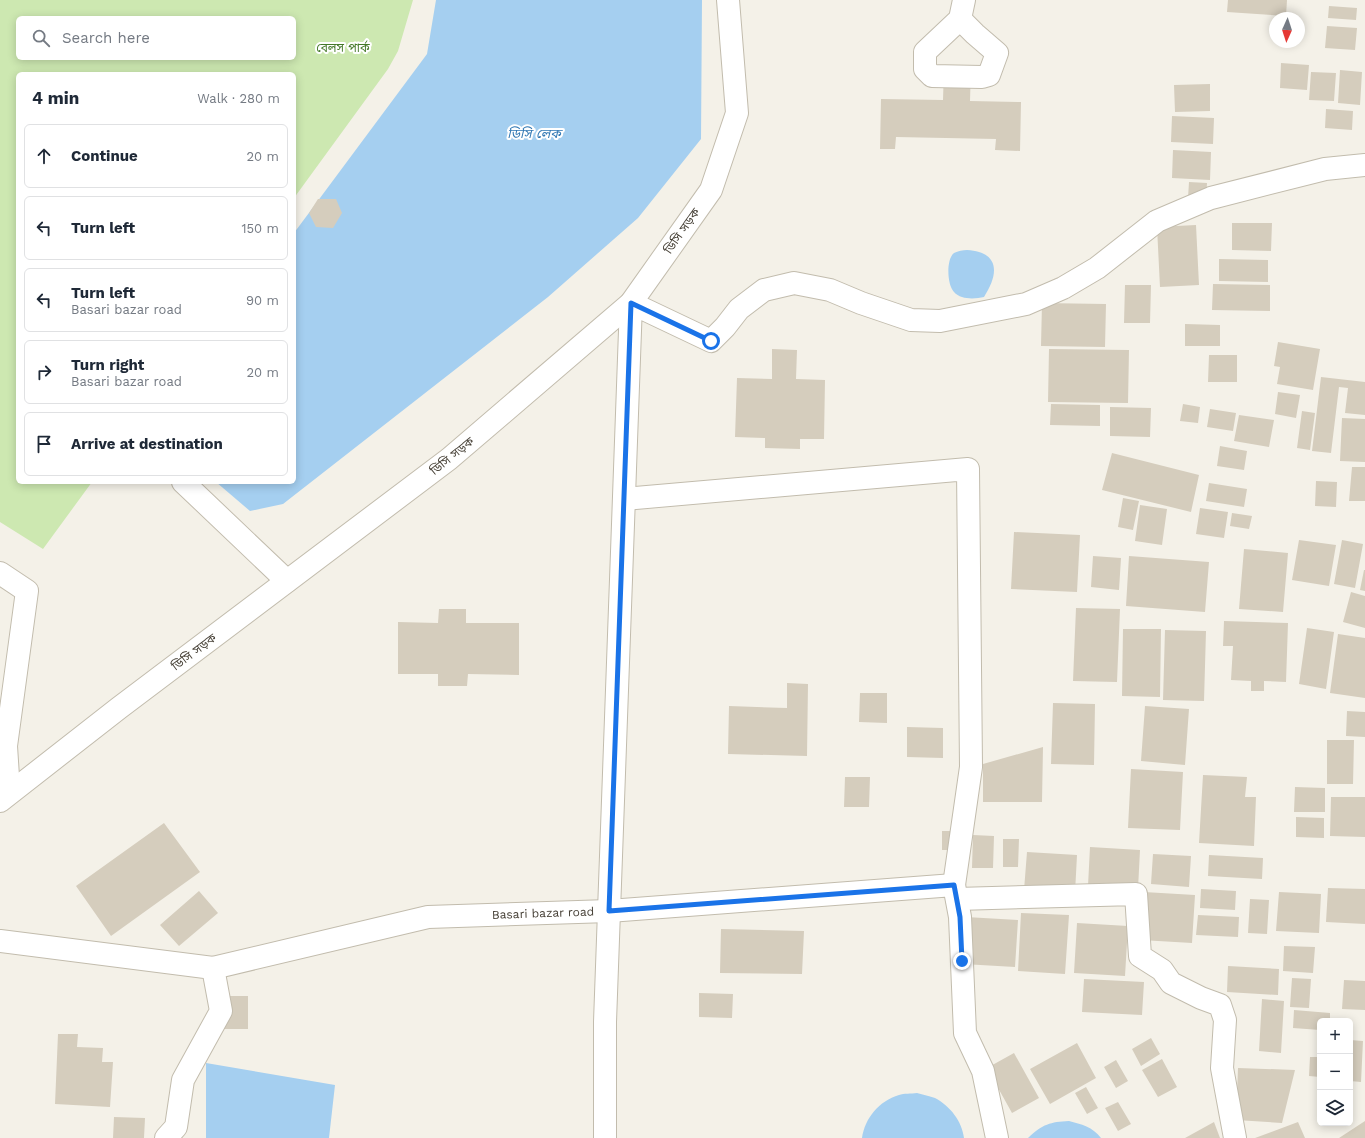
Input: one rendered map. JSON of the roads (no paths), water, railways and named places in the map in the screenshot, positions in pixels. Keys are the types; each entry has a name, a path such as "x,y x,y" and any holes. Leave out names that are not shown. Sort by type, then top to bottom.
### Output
{"street":[{"name":"ডিসি সড়ক","path":"5,796 449,459 631,303 711,190 737,113 728,0"},
{"path":"605,1138 605,1022 631,303 711,341 725,327 739,309 764,290 794,283 830,290 861,303 911,320 940,321 1026,304 1063,288 1097,268 1157,221 1211,198 1325,169 1365,165"},
{"path":"624,499 968,469 971,767 955,892 960,917 965,1033 983,1072 997,1138"},
{"path":"185,484 287,582"},
{"path":"0,573 27,591 6,746 5,796"},
{"name":"Basari bazar road","path":"213,968 428,917 609,911 955,892 1136,894 1140,956 1162,970 1171,983 1201,998 1220,1005 1225,1020 1222,1068 1235,1138"},
{"path":"0,941 213,968 221,1011 183,1080 176,1127 166,1138"}],"water":[{"name":"ডিসি লেক","path":"436,0 702,0 701,139 638,218 548,297 283,504 250,511 218,484 296,484 296,230 427,54"},
{"path":"967,250 986,255 994,266 992,280 984,297 964,298 954,292 950,284 948,272 951,256 956,252"},
{"path":"206,1063 335,1085 329,1138 206,1138"},
{"path":"917,1093 935,1098 946,1105 958,1120 964,1138 862,1138 866,1124 870,1117 885,1101 903,1094"},
{"path":"1069,1121 1091,1129 1101,1138 1028,1138 1047,1125"}],"park label":[{"name":"বেলস পার্ক","path":"343,48"}]}
